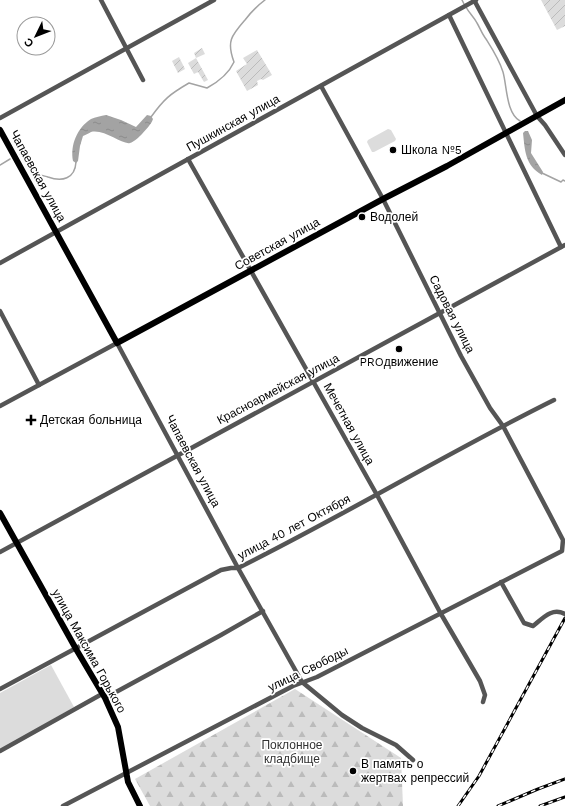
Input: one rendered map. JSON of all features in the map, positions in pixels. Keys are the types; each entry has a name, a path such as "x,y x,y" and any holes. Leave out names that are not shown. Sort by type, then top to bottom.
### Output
{"main road":[{"name":"Советская улица","path":"117,343 447,166 565,100"},
{"name":"Чапаевская улица","path":"0,130 117,343"},
{"name":"улица Максима Горького","path":"0,513 103,696 118,727 128,782 140,806"}],"street":[{"path":"101,0 144,80"},
{"path":"0,118 214,0"},
{"path":"475,0 537,116 545,125 565,155"},
{"name":"Пушкинская улица","path":"0,263 475,0"},
{"path":"448,15 505,133 563,246"},
{"name":"Садовая улица","path":"321,86 383,199 439,313 487,402 503,426 563,540 562,551"},
{"name":"Мечетная улица","path":"188,159 314,381 440,614 480,681 485,695 483,702"},
{"name":"Красноармейская улица","path":"0,552 563,246"},
{"path":"0,311 39,385"},
{"name":"Советская улица","path":"0,406 117,343"},
{"name":"Чапаевская улица","path":"117,343 238,568 302,682 342,715 362,728 396,745 413,760"},
{"name":"улица 40 лет Октября","path":"0,689 221,570 238,568 294,540 503,426 554,400"},
{"name":"улица Свободы","path":"63,806 293,686 317,676 562,551"},
{"path":"501,582 524,624 533,626 550,613 557,611 565,614"},
{"path":"0,752 103,696 221,635 263,611"}],"green space":[{"path":"541,0 565,0 565,26 557,30"},
{"path":"202,48 205,54 196,58 194,53"},
{"path":"257,50 272,75 263,80 261,79 257,81 258,85 247,91 236,71 247,64 243,58"},
{"path":"179,57 185,69 178,73 172,61"},
{"path":"196,58 208,80 204,82 198,72 194,74 188,63"},
{"path":"388,129 391,130 396,139 395,141 372,152 367,142 368,140"},
{"path":"51,665 74,707 0,750 0,693"},
{"name":"Поклонное кладбище","path":"295,689 401,758 403,806 150,806 135,779"}],"water":[{"path":"106,115 136,127 147,115 151,116 153,119 142,134 135,141 130,143 122,142 102,133 96,132 91,132 83,136 78,161 76,163 73,161 72,155 74,143 78,132 91,119"},
{"path":"528,131 532,140 531,153 543,172 542,175 532,167 527,157 523,133"}],"waterway":[{"path":"151,117 168,97 177,90 189,83 207,88 226,73 234,62 231,49 234,34 252,12 265,0"},
{"path":"462,0 464,4"},
{"path":"466,7 498,59 503,72 512,112 520,121"},
{"path":"20,154 24,154 40,175 58,179 63,179 70,176 75,168 76,162"},
{"path":"0,165 10,159"},
{"path":"542,173 561,182 563,180 565,181"}],"railway":[{"path":"458,806 479,776 565,618"},
{"path":"498,806 565,779"},
{"path":"540,806 565,797"}],"place":[{"name":"Школа №5","path":"393,150"},
{"name":"Водолей","path":"362,217"},
{"name":"PROдвижение","path":"399,349"},
{"name":"Детская больница","path":"31,420"},
{"name":"В память о жертвах репрессий","path":"353,771"}]}
